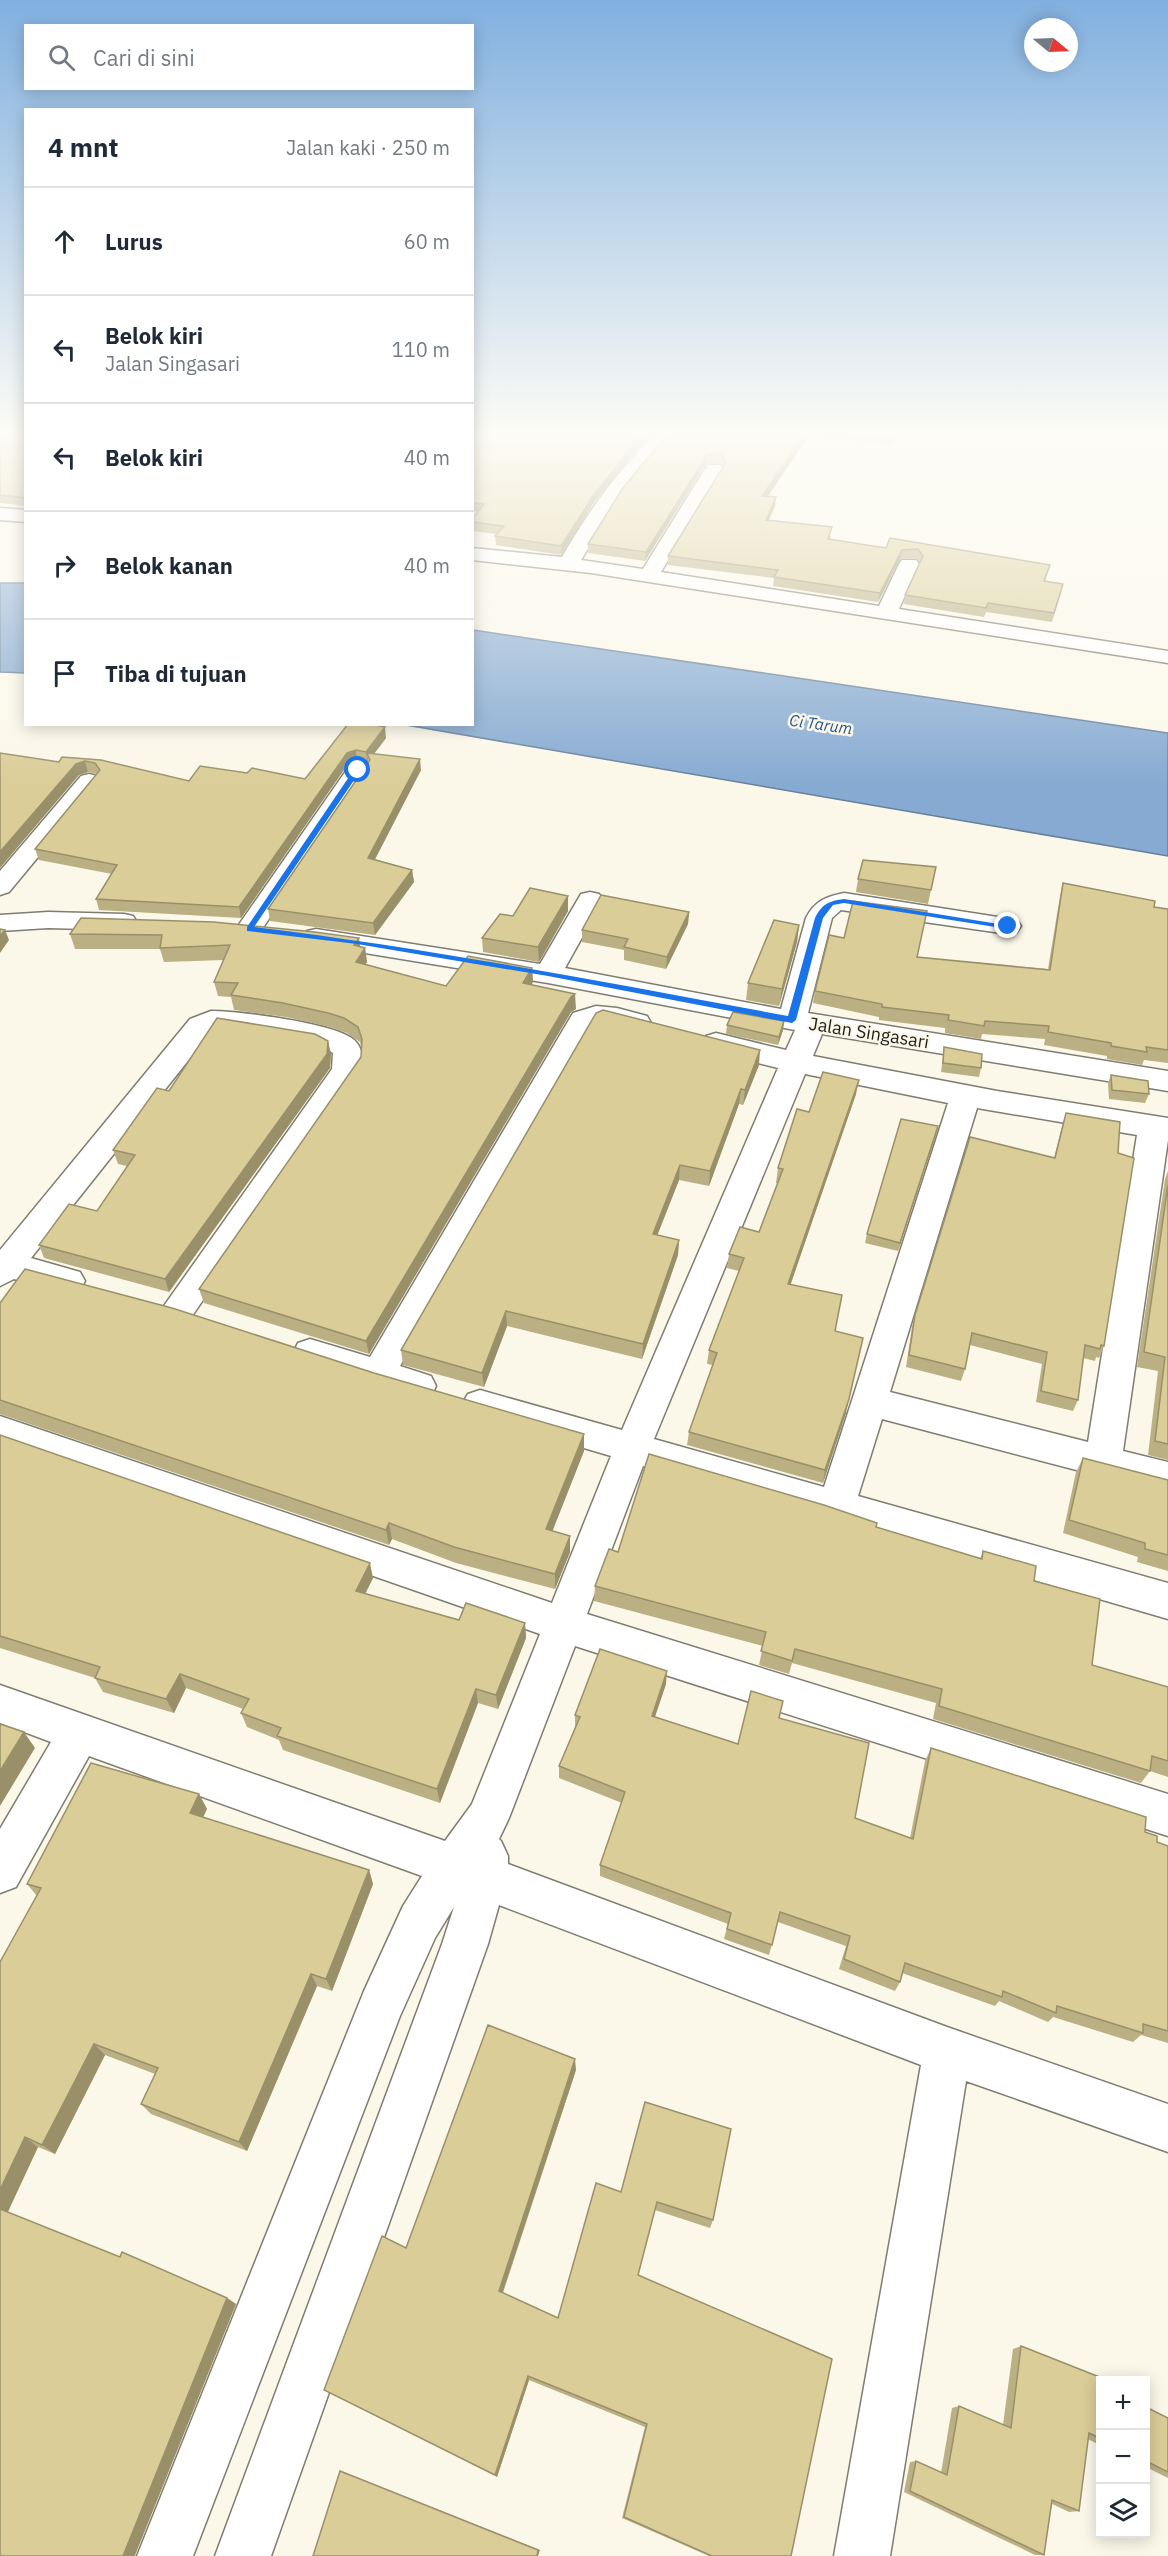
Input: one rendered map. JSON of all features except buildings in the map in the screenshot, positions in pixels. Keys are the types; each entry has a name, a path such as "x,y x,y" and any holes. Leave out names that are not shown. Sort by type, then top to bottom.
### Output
{"street":[{"path":"569,563 578,548"},
{"path":"648,575 665,548"},
{"path":"474,554 569,563 1168,657"},
{"path":"886,614 909,564"},
{"path":"754,593 762,573"},
{"name":"Jalan Singasari","path":"358,770 238,928 357,942 548,974 802,1022 1168,1081"},
{"path":"0,887 89,782"},
{"path":"548,974 590,900"},
{"path":"243,2556 426,2054 469,1872 488,1818 632,1448 796,1063 819,918 823,910 831,903 844,901 1008,926"},
{"path":"0,923 58,920 146,923"},
{"path":"378,1374 584,1020 592,1015 603,1014 660,1029"},
{"path":"98,1289 3,1268 200,1026 211,1020 225,1020 327,1038 344,1046 348,1054 346,1070 178,1311"},
{"path":"694,1037 796,1063 965,1098 1161,1128 1103,1462"},
{"path":"836,1508 965,1098"},
{"path":"143,1301 211,1321"},
{"path":"278,1342 378,1374 836,1508 1168,1601"},
{"path":"869,1401 1168,1478"},
{"path":"0,1431 562,1624 1168,1815"},
{"path":"0,1704 469,1872 947,2051 1168,2128"},
{"path":"0,1871 80,1732"},
{"path":"165,2556 368,2036 419,1922 469,1872"},
{"path":"862,2556 947,2051"}],"water":[{"path":"0,583 24,583 24,673 0,672"},
{"name":"Ci Tarum","path":"474,630 1168,733 1168,856 412,726 474,726"}],"route":[{"path":"358,770 249,929 357,942 597,982 792,1020 819,918 823,910 831,903 844,901 1008,926"}]}
